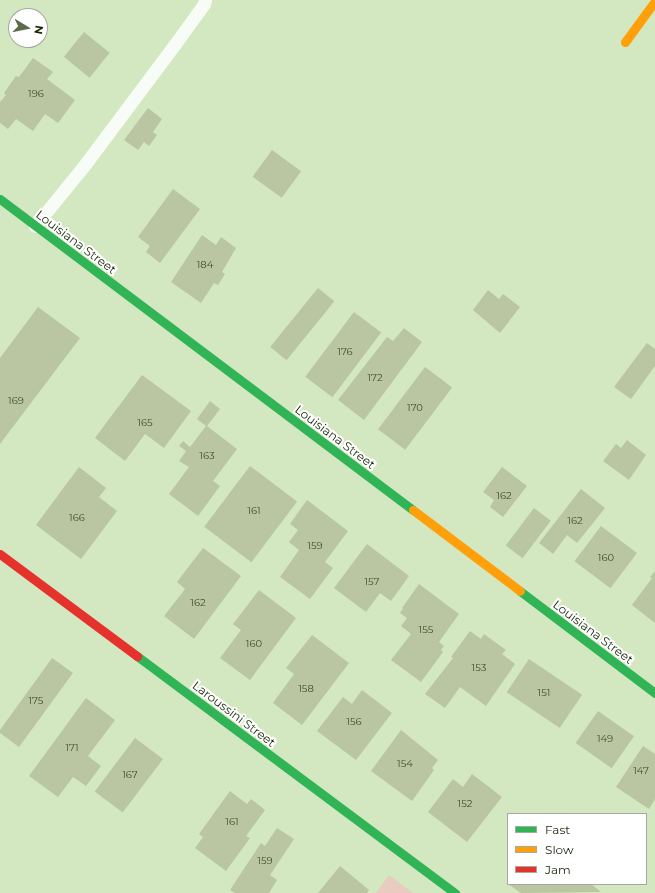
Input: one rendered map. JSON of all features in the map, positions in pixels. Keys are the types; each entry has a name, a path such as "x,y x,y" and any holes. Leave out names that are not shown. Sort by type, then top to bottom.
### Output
{"main road":[{"path":"625,42 655,1"},
{"name":"Louisiana Street","path":"0,200 655,693"},
{"name":"Laroussini Street","path":"0,554 455,893"}],"lane":[{"path":"35,226 86,163 175,44 204,4 204,0"}],"shaded area":[{"path":"389,875 413,893 376,893"}],"building":[{"path":"84,32 110,53 90,78 64,57"},
{"path":"33,58 53,72 47,79 75,100 58,123 45,114 33,131 16,119 8,129 0,123 0,102 6,95 4,93 16,76 19,77"},
{"path":"148,108 162,119 153,132 157,135 149,146 144,142 138,150 124,140"},
{"path":"272,150 301,171 282,198 253,177"},
{"path":"173,189 200,209 160,263 146,252 150,246 138,237"},
{"path":"202,235 216,245 221,237 236,248 222,272 225,274 218,285 214,283 201,303 171,282"},
{"path":"318,288 334,301 286,360 270,347"},
{"path":"488,290 499,299 503,294 520,307 500,333 473,310"},
{"path":"38,307 80,338 0,444 0,358"},
{"path":"354,312 381,332 332,397 305,377"},
{"path":"404,328 422,342 364,420 338,400 387,337 393,341"},
{"path":"647,343 655,349 655,366 631,399 614,387"},
{"path":"425,367 452,387 405,450 378,429"},
{"path":"142,375 191,411 164,448 145,434 125,461 95,438"},
{"path":"210,401 220,409 207,426 237,449 213,481 220,486 198,516 169,494 189,467 179,461 186,451 179,446 183,441 190,447 206,426 197,419"},
{"path":"627,440 646,455 629,480 603,461 616,444 621,448"},
{"path":"250,466 297,502 251,562 204,527"},
{"path":"79,467 106,488 99,497 117,511 81,559 36,525"},
{"path":"502,467 527,486 503,517 490,507 494,500 483,492"},
{"path":"581,489 605,508 577,543 567,535 553,554 539,543"},
{"path":"307,500 348,531 325,562 333,568 310,599 280,577 299,550 289,542 298,530 290,524"},
{"path":"534,508 551,521 522,558 506,546"},
{"path":"601,526 637,553 610,588 575,561"},
{"path":"367,544 409,576 391,601 380,593 366,612 334,588"},
{"path":"203,548 241,576 194,639 164,616 185,589 177,582"},
{"path":"655,571 655,623 632,605 652,578 650,577"},
{"path":"419,584 459,614 439,642 444,646 441,650 443,652 421,682 391,660 411,634 401,626 407,618 400,613"},
{"path":"259,590 296,618 250,680 220,658 241,630 233,624"},
{"path":"470,631 481,639 484,634 506,650 502,654 515,664 486,706 460,687 445,708 425,694 453,658 451,657"},
{"path":"312,635 349,663 302,725 273,703 294,674 286,668"},
{"path":"52,658 73,673 19,747 0,733 0,730"},
{"path":"529,659 582,695 560,728 507,692"},
{"path":"362,690 392,713 356,760 317,731 343,697 352,704"},
{"path":"86,698 115,720 88,756 101,766 86,786 73,777 58,797 29,776"},
{"path":"598,711 634,736 612,768 576,743"},
{"path":"401,730 438,760 432,768 434,770 412,801 371,771"},
{"path":"135,738 163,759 123,813 95,792"},
{"path":"643,746 655,754 655,799 649,809 616,787"},
{"path":"472,774 502,797 467,842 428,812 453,779 463,787"},
{"path":"230,791 247,804 251,799 265,810 246,836 250,838 226,871 195,848 203,837 199,834"},
{"path":"277,828 294,839 270,875 277,880 269,893 235,893 230,890 261,843 265,846"},
{"path":"340,866 369,890 367,893 318,893"},
{"path":"509,885 592,885 601,892 521,893"}],"traffic: fast":[{"path":"0,199 413,510"},
{"path":"520,591 655,693"},
{"path":"137,656 455,893"}],"traffic: slow":[{"path":"625,42 655,1"},
{"path":"413,510 520,591"}],"traffic: jam":[{"path":"0,554 137,656"}]}
